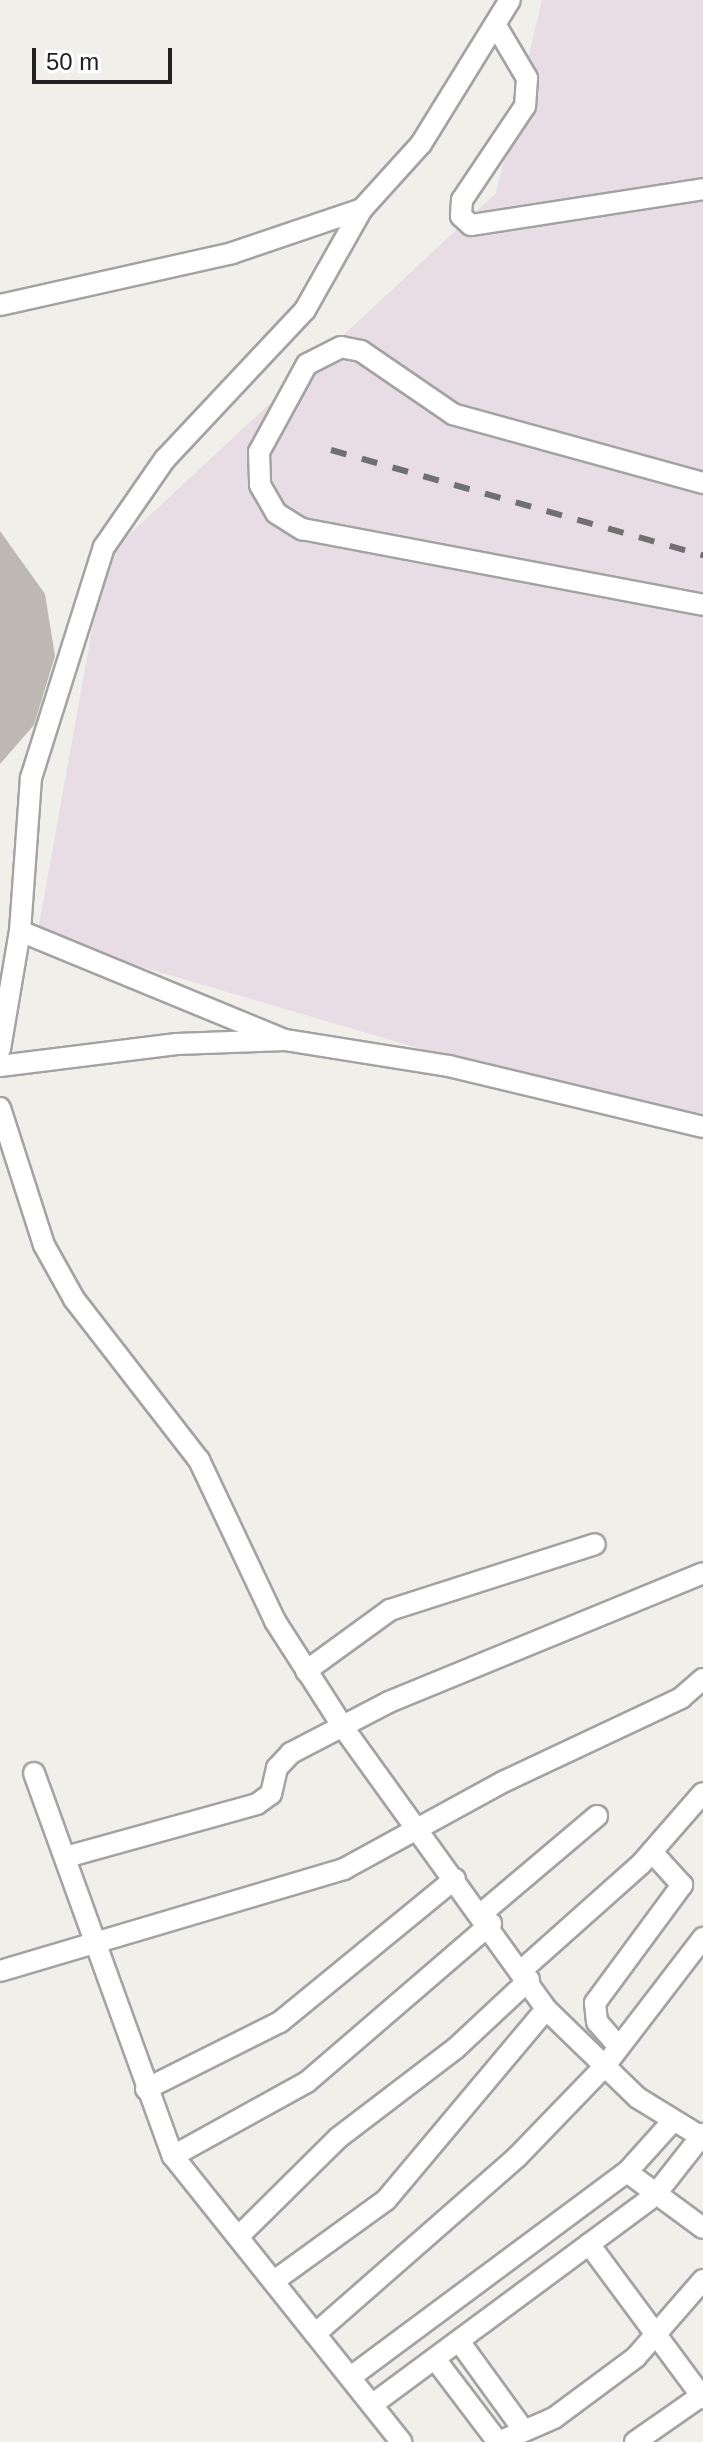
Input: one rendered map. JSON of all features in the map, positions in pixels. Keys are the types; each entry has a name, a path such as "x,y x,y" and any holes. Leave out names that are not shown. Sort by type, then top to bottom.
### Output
{"street":[{"path":"0,1049 20,931 31,778 104,547 165,459 305,310 362,209 397,176 498,29 510,0"},
{"path":"498,29 527,78 525,106 462,200 461,216 471,225 703,189"},
{"path":"0,305 232,253 362,209"},
{"path":"703,483 453,414 380,363 341,347 307,364 259,452 260,485 276,513 302,529 703,605"},
{"path":"20,931 285,1040"},
{"path":"0,1066 177,1044 285,1040 449,1066 703,1127"},
{"path":"0,1108 4,1150 44,1245 74,1299 199,1460 306,1671 345,1730 486,1919 546,2009 604,2067 673,2121 702,2137 655,2195 373,2404"},
{"path":"306,1671 390,1610 595,1544"},
{"path":"66,1857 257,1804 275,1788 282,1761 527,1639 703,1573"},
{"path":"0,1971 98,1941 294,1889 637,1722 703,1679"},
{"path":"34,1773 98,1941 146,2089 173,2156 352,2376 401,2442"},
{"path":"238,2237 338,2138 456,2048 652,1852 703,1793"},
{"path":"173,2156 307,2082 597,1816"},
{"path":"619,2047 597,2022 595,2003 682,1885 652,1852"},
{"path":"146,2089 280,2022 455,1879"},
{"path":"315,2334 517,2157 604,2067 703,1938"},
{"path":"274,2281 386,2200 546,2009"},
{"path":"352,2376 627,2172 673,2121"},
{"path":"627,2172 703,2228"},
{"path":"589,2244 662,2335 702,2397 635,2442"},
{"path":"435,2359 498,2442 522,2428 554,2418 662,2335 703,2280"},
{"path":"459,2341 522,2428"}],"shaded area":[{"path":"542,0 703,0 703,1132 37,936 105,557 496,193"}],"building":[{"path":"0,531 45,594 55,656 34,725 0,764"}],"railway":[{"path":"331,450 703,555"}]}
